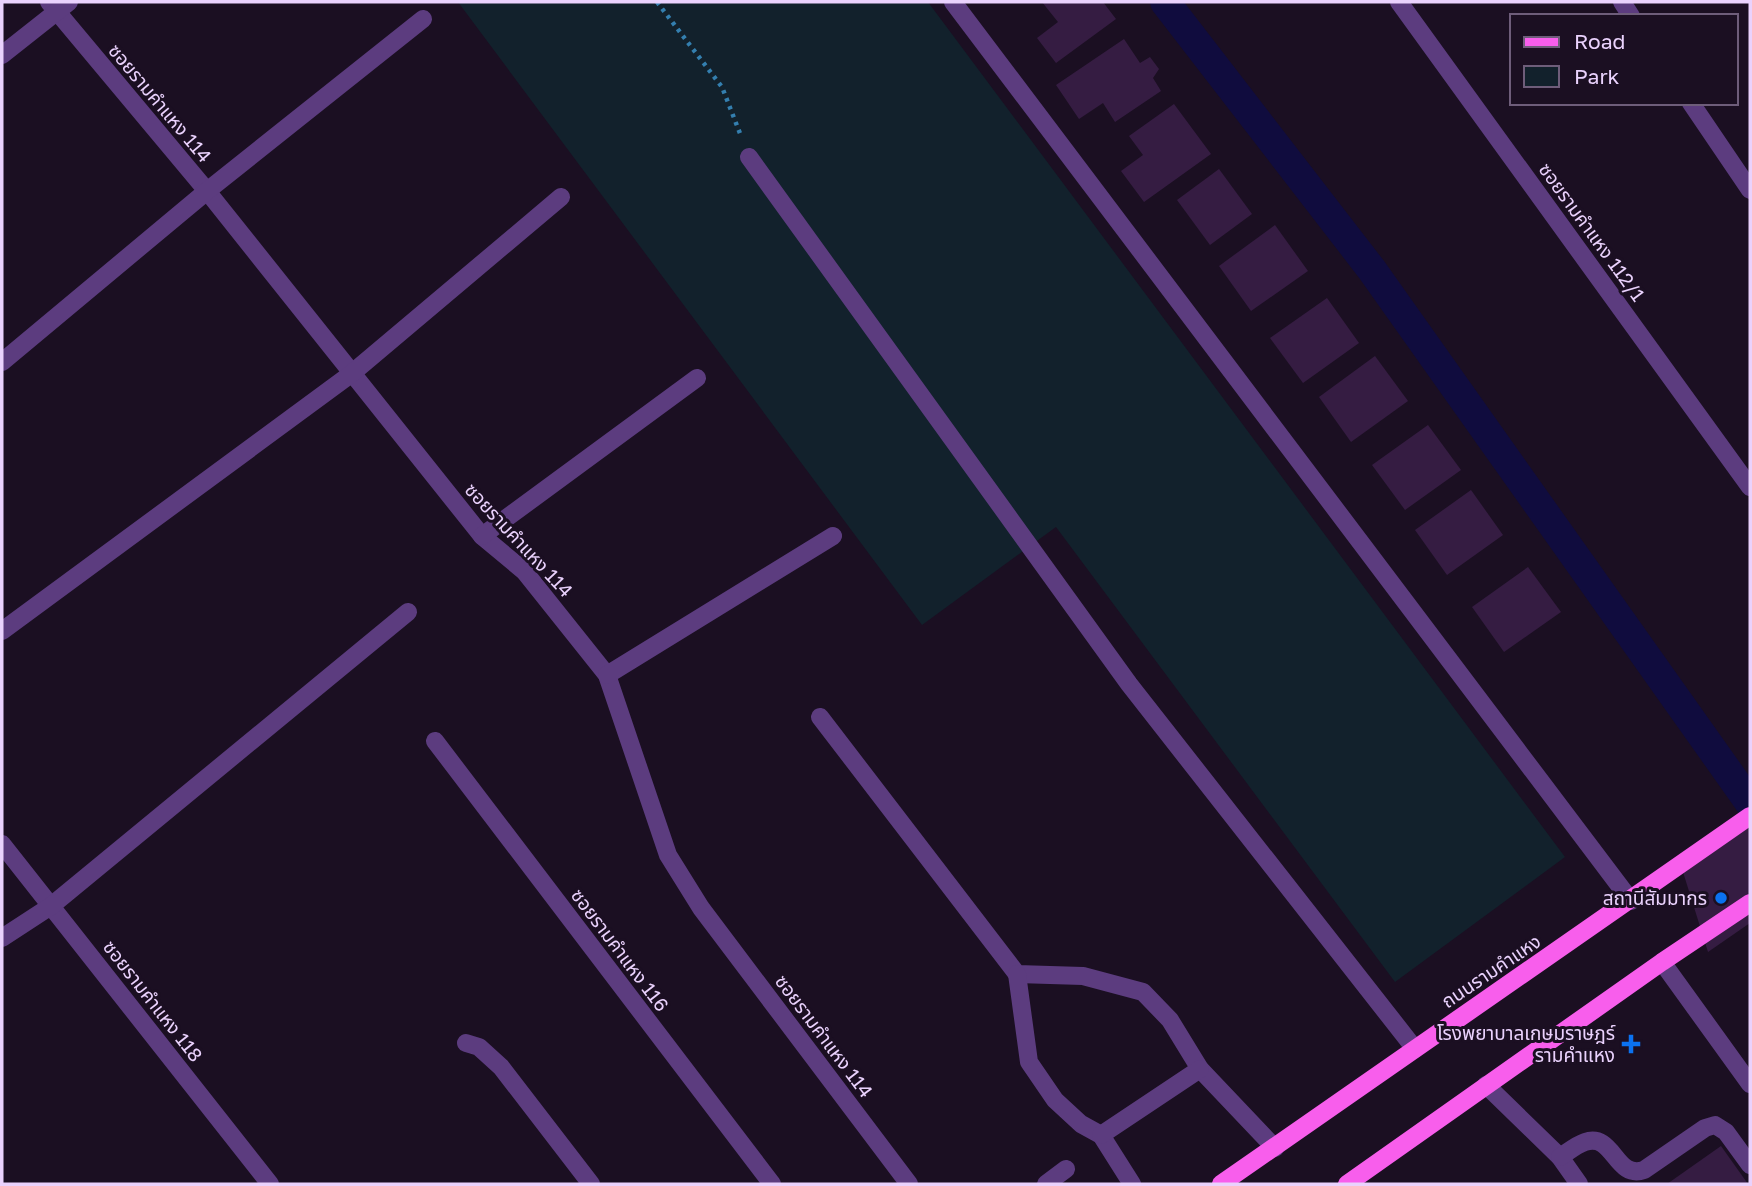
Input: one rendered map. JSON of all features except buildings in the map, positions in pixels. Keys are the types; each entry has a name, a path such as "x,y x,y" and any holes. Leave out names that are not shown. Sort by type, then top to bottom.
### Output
{"main road":[{"name":"ถนนรามคำแหง","path":"1221,1184 1750,816"},
{"path":"1347,1184 1747,905"}],"street":[{"path":"953,2 1631,901"},
{"name":"ซอยรามคำแหง 112/1","path":"1399,2 1750,487"},
{"path":"2,55 58,5"},
{"name":"ซอยรามคำแหง 114","path":"58,5 482,537 524,571 607,675 668,855 701,908 909,1184"},
{"path":"2,362 207,191 423,19"},
{"path":"1692,105 1750,190"},
{"path":"749,157 1129,684 1415,1049"},
{"path":"2,631 351,374 561,197"},
{"path":"482,537 697,378"},
{"path":"607,675 832,536"},
{"path":"2,938 51,906 408,612"},
{"path":"820,718 1017,974 1030,1062 1055,1100 1081,1124 1101,1135 1132,1184"},
{"name":"ซอยรามคำแหง 116","path":"435,741 772,1184"},
{"name":"ซอยรามคำแหง 118","path":"2,844 270,1184"},
{"path":"1662,962 1750,1084"},
{"path":"1017,974 1083,976 1143,992 1170,1020 1200,1069 1275,1148"},
{"path":"466,1043 479,1048 501,1067 592,1184"},
{"path":"1101,1135 1200,1069"},
{"path":"1486,1086 1560,1157 1579,1184"},
{"path":"1624,1184 1705,1128 1715,1125 1726,1132 1750,1165"},
{"path":"1560,1157 1582,1143 1598,1140 1624,1169 1636,1173 1644,1170"},
{"path":"1046,1184 1066,1169"}],"path":[{"path":"657,2 722,87 749,157"}],"green space":[{"path":"458,2 928,2 1565,857 1395,982 1056,527 922,625"}],"waterway":[{"path":"1165,2 1372,270 1750,803"}],"place":[{"name":"สถานีสัมมากร","path":"1721,898"},
{"name":"โรงพยาบาลเกษมราษฎร์ รามคำแหง","path":"1631,1044"}]}
